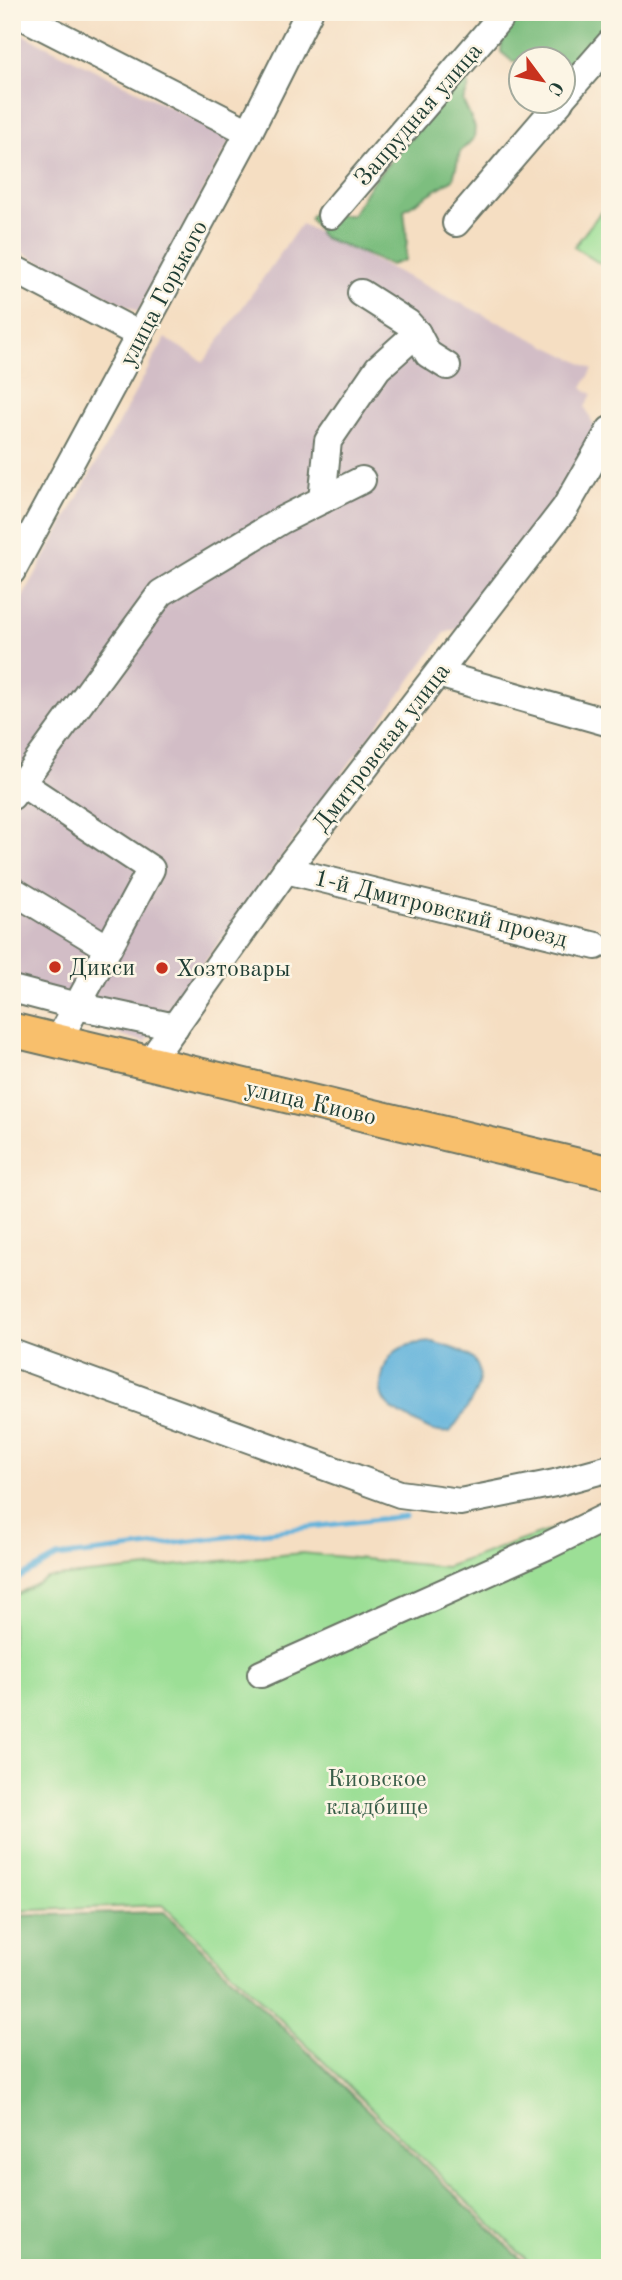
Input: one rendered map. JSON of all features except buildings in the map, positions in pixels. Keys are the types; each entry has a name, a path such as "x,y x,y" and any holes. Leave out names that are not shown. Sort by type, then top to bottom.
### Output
{"main road":[{"name":"улица Киово","path":"12,1030 610,1173"}],"street":[{"path":"14,12 250,132"},
{"name":"улица Горького","path":"12,571 250,132 309,12"},
{"name":"Запрудная улица","path":"331,215 505,12"},
{"path":"576,83 610,43"},
{"path":"456,223 547,116"},
{"path":"12,268 140,335"},
{"path":"361,293 408,323 417,332 428,354 447,366"},
{"path":"322,500 328,441 377,368 417,332"},
{"name":"Дмитровская улица","path":"149,1063 286,870 565,508 610,430"},
{"path":"58,1041 152,869 17,790 162,593 282,520 362,480"},
{"path":"438,674 610,723"},
{"name":"1-й Дмитровский проезд","path":"286,870 596,946"},
{"path":"12,890 108,948"},
{"path":"12,989 174,1027"},
{"path":"12,1353 400,1494 460,1502 555,1483 610,1468"},
{"path":"261,1674 610,1516"}],"shaded area":[{"path":"12,29 232,138 138,312 12,247"},
{"path":"301,224 593,369 582,388 592,394 585,407 597,432 592,453 459,628 445,633 146,1042 12,1006 12,617 165,338 204,362"}],"green space":[{"path":"518,12 610,12 610,26 581,61 576,61 576,46 506,46 506,56 501,52 503,30"},
{"path":"462,81 469,83 463,101 475,127 474,138 460,152 453,179 404,210 407,240 405,260 391,265 322,237 310,218 318,206 330,208 340,215 352,215 372,182"},
{"path":"610,200 610,270 574,247"},
{"name":"Киовское кладбище","path":"610,1509 610,2268 535,2268 163,1905 12,1911 12,1597 47,1578 302,1553 446,1567"},
{"path":"164,1912 530,2268 12,2268 12,1916"}],"water":[{"path":"433,1342 469,1356 477,1364 479,1373 475,1394 450,1432 432,1430 398,1413 387,1404 381,1393 386,1364 395,1352 408,1345"}],"waterway":[{"path":"12,1582 57,1557 405,1516"}],"place":[{"name":"Дикси","path":"55,967"},
{"name":"Хозтовары","path":"162,968"}]}
